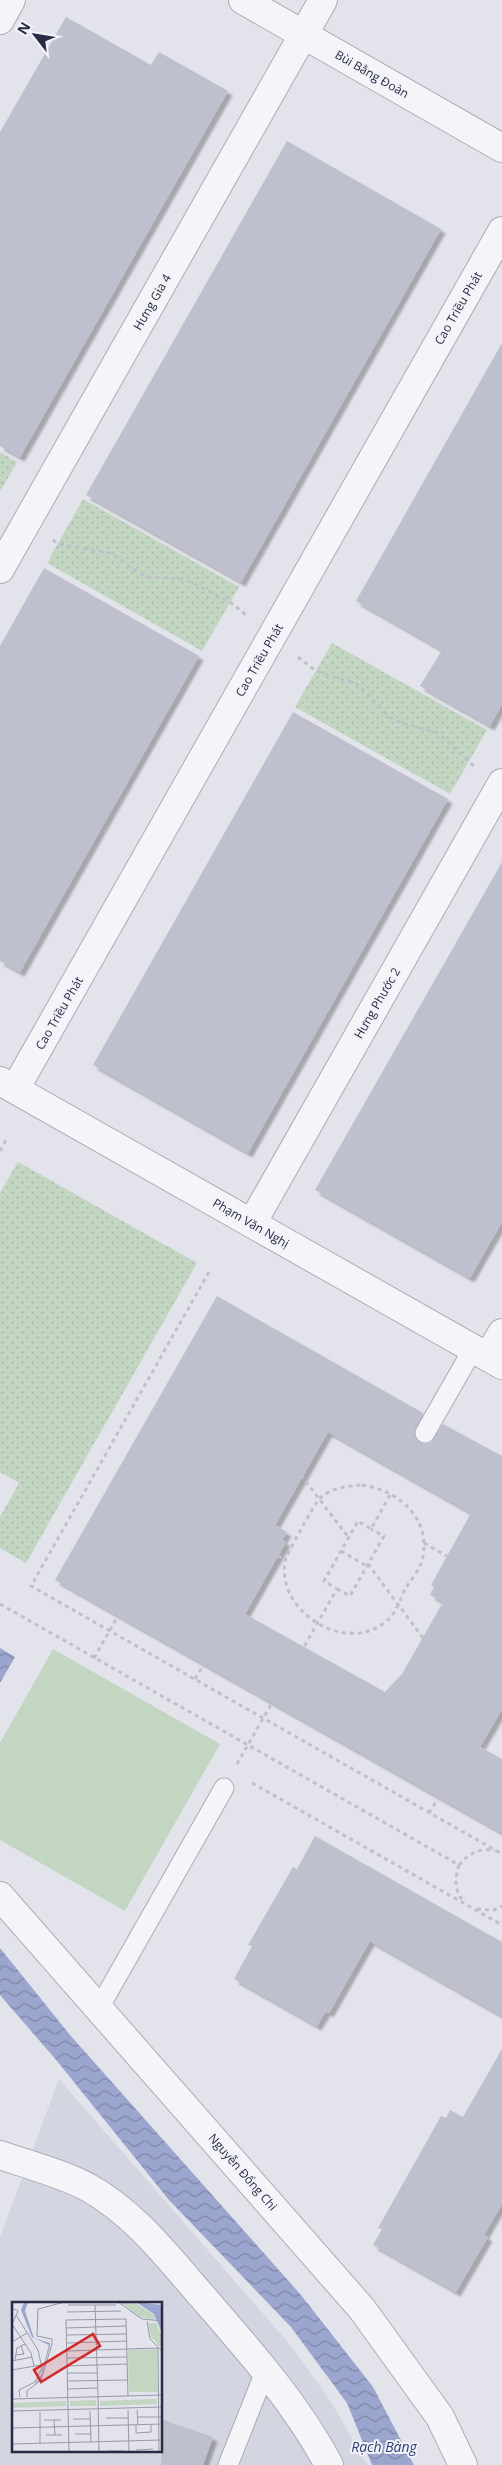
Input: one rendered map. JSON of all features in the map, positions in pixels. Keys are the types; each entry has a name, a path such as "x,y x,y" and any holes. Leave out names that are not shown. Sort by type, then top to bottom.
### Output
{"street":[{"path":"0,20 11,0"},
{"name":"Bùi Bằng Đoàn","path":"243,0 502,148"},
{"name":"Hưng Gia 4","path":"0,569 323,0"},
{"name":"Cao Triều Phát","path":"8,1085 272,636 502,231"},
{"name":"Hưng Phước 2","path":"252,1224 502,783"},
{"name":"Phạm Văn Nghị","path":"8,1085 488,1357"},
{"path":"488,1357 502,1333"},
{"name":"Nguyễn Đổng Chi","path":"0,1896 362,2309 440,2417 462,2465"},
{"path":"0,2155 88,2187 113,2203 138,2226 183,2274 265,2372 313,2434 329,2465"}],"lane":[{"path":"425,1433 488,1357"},
{"path":"99,2008 224,1788"},
{"path":"228,2465 265,2372"}],"path":[{"path":"26,522 58,544 110,553 145,578 185,579 230,602 316,671 358,684 393,720 438,733 469,763 502,783"},
{"path":"0,1151 6,1140"},
{"path":"209,1272 30,1586 502,1853"},
{"path":"94,1658 203,1466"},
{"path":"301,1476 348,1538"},
{"path":"347,1486 377,1487 392,1493 414,1514 420,1527 424,1543 424,1558 389,1618 376,1627 361,1632 331,1630 316,1624 304,1615 288,1590 284,1574 285,1559 319,1499 332,1491 347,1486"},
{"path":"371,1528 392,1493"},
{"path":"184,1502 191,1506"},
{"path":"358,1521 384,1536 350,1596 324,1581 348,1538 358,1521"},
{"path":"424,1543 447,1556"},
{"path":"341,1551 367,1565 423,1638 427,1640"},
{"path":"278,1556 285,1559"},
{"path":"236,1766 337,1589"},
{"path":"0,1604 459,1865"},
{"path":"194,1679 204,1664"},
{"path":"250,1782 502,1925"},
{"path":"430,1813 439,1797"},
{"path":"502,1853 489,1850 478,1851 467,1856 459,1865 455,1877 456,1888 462,1900 471,1907 482,1911 494,1910 502,1906"}],"shaded area":[{"path":"59,2079 292,2347 333,2405 367,2465 0,2465 0,2237"}],"green space":[{"path":"0,452 17,462 0,492"},
{"path":"83,499 239,587 202,651 47,563"},
{"path":"332,643 487,730 450,794 295,707"},
{"path":"18,1162 197,1263 26,1563 0,1548 0,1517 19,1483 0,1472 0,1193"},
{"path":"53,1649 220,1744 125,1911 0,1840 0,1743"}],"water":[{"path":"0,1648 15,1657 0,1683"},
{"name":"Rạch Bàng","path":"0,1948 70,2035 301,2295 373,2387 414,2465 372,2465 347,2403 291,2327 169,2200 57,2061 0,1995"}],"building":[{"path":"66,17 151,65 159,52 228,91 20,457 0,446 0,132"},
{"path":"287,141 441,229 241,582 86,495"},
{"path":"502,343 502,704 490,726 420,686 442,650 356,601"},
{"path":"44,568 199,656 20,972 0,961 0,646"},
{"path":"293,712 448,799 248,1153 93,1065"},
{"path":"502,862 502,1222 470,1278 315,1190"},
{"path":"217,1296 423,1413 414,1433 419,1442 426,1444 431,1442 443,1424 502,1456 502,1709 480,1747 502,1759 502,1833 55,1580","holes":["328,1432 471,1513 431,1585 434,1587 430,1595 443,1602 402,1674 385,1692 245,1614 286,1542 282,1540 287,1532 275,1525"]},
{"path":"315,1836 502,1942 502,2016 370,1941 329,2013 326,2011 317,2026 234,1979 252,1946 248,1945 293,1867 297,1869"},
{"path":"502,2049 502,2204 484,2235 488,2237 456,2292 373,2245 382,2229 378,2228 441,2116 446,2118 450,2110 463,2117"},
{"path":"162,2419 213,2437 203,2465 161,2465"}]}
